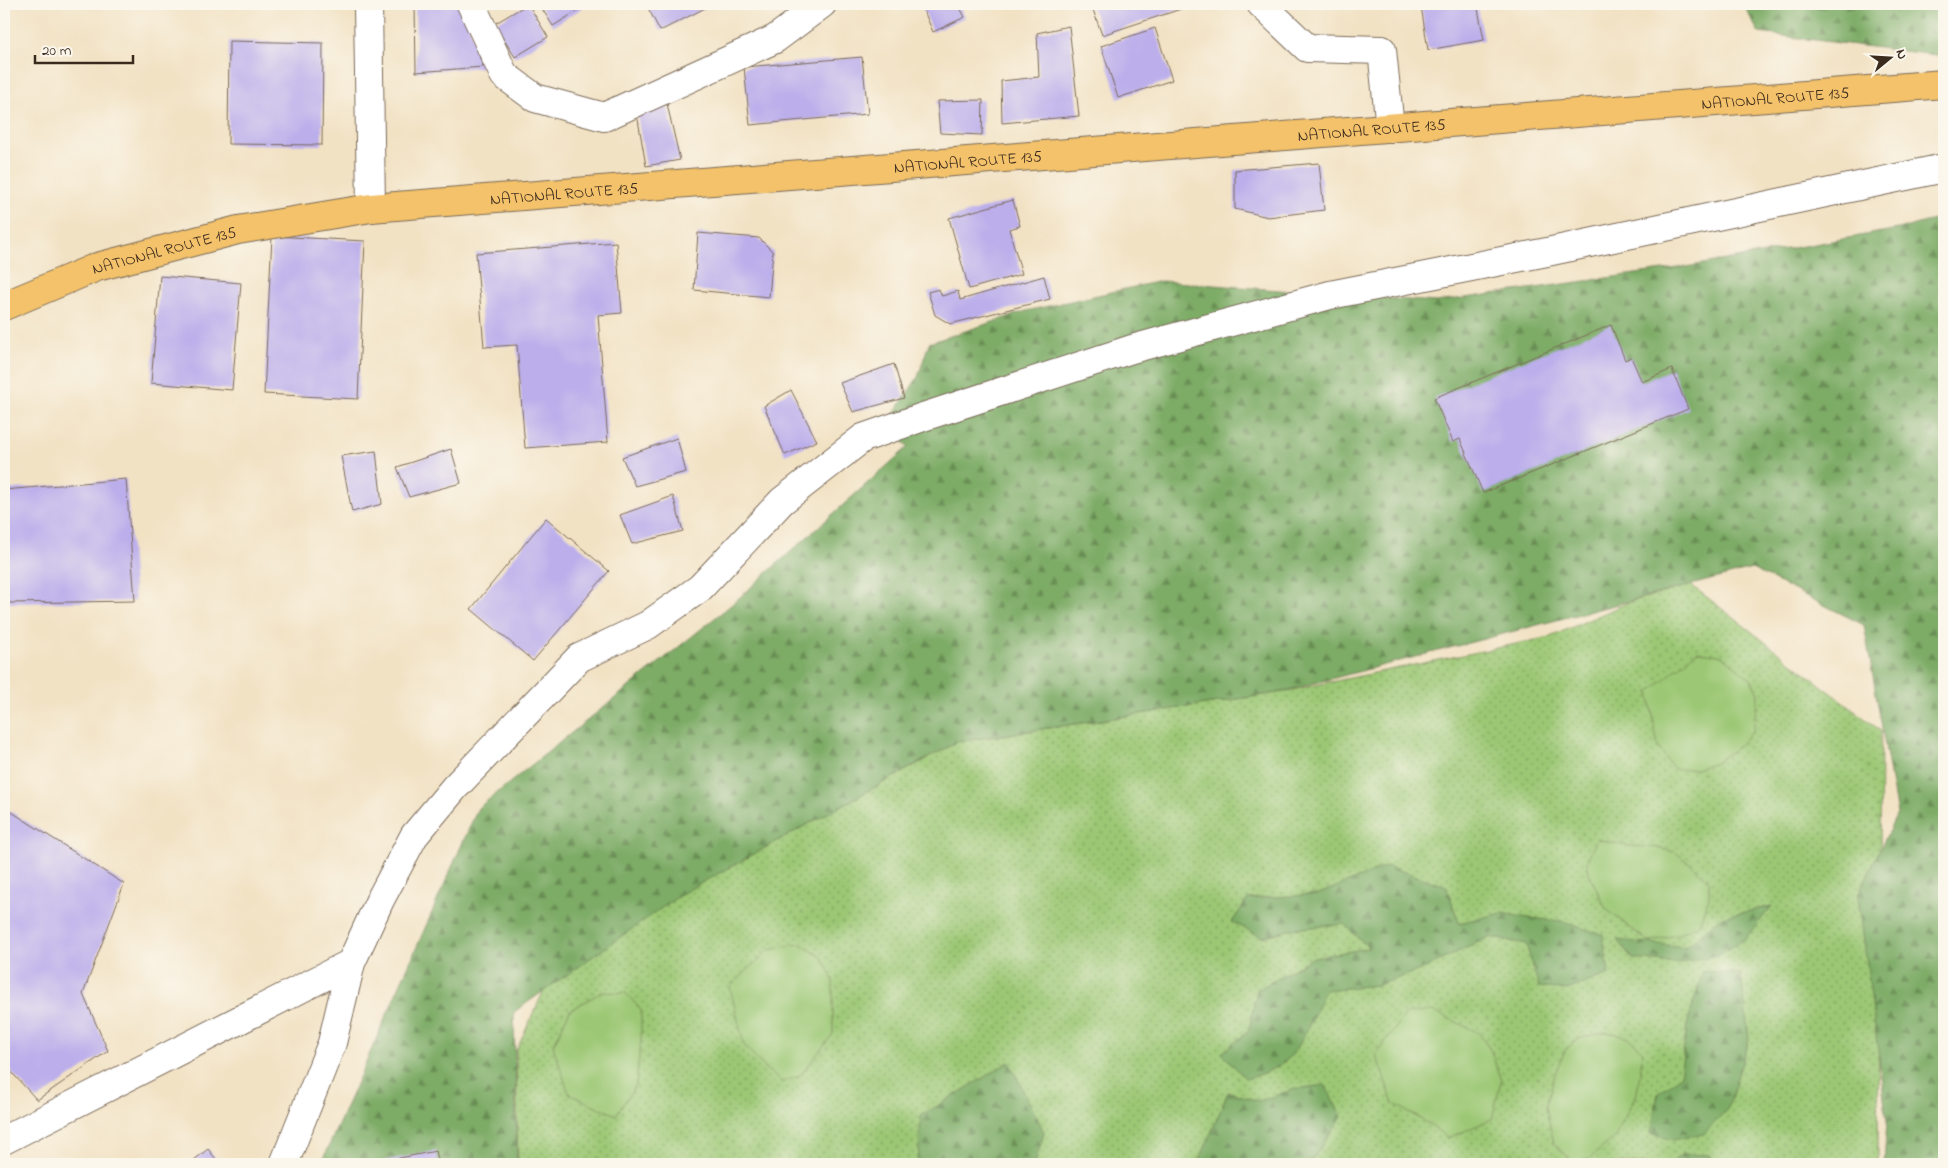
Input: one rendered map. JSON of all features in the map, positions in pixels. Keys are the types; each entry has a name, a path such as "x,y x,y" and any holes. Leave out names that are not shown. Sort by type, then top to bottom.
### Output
{"highway":[{"name":"NATIONAL ROUTE 135","path":"4,306 97,267 238,230 371,208 1944,84"}],"street":[{"path":"368,4 371,208"},
{"path":"471,4 504,75 535,98 604,117 774,39 822,4"},
{"path":"1261,4 1306,48 1382,50 1390,128"},
{"path":"284,1164 332,1043 351,963 380,900 414,836 455,787 579,658 648,625 700,588 782,501 863,438 1132,349 1330,295 1556,250 1944,168"},
{"path":"4,1140 351,963"}],"green space":[{"path":"1743,4 1944,4 1944,56 1759,33"},
{"path":"1944,217 1944,1164 1884,1164 1887,1121 1858,895 1897,814 1864,625 1752,569 1277,693 957,742 683,893 514,1012 517,1164 321,1164 478,808 731,605 908,447 886,426 918,377 929,343 1026,311 1161,281 1436,302 1692,266 1904,228"},
{"path":"1691,585 1881,731 1878,1164 518,1164 516,1051 557,962 957,742 1277,693 1550,637 1629,602"},
{"path":"1698,651 1723,656 1751,679 1758,694 1753,731 1737,747 1716,762 1696,769 1674,769 1658,747 1649,692"},
{"path":"1597,839 1627,846 1653,847 1675,852 1691,864 1709,881 1709,897 1699,924 1679,934 1649,942 1606,909 1589,873 1587,861"},
{"path":"1387,866 1446,886 1459,923 1502,913 1561,921 1603,935 1609,974 1567,990 1539,987 1526,944 1489,937 1420,970 1378,985 1325,990 1293,1054 1273,1069 1246,1079 1222,1053 1249,1031 1257,990 1314,957 1369,948 1344,924 1292,929 1262,937 1232,922 1248,899 1319,894"},
{"path":"1772,906 1745,939 1717,955 1677,963 1633,959 1617,940 1686,947 1722,917"},
{"path":"800,944 822,957 833,980 833,1034 800,1076 782,1082 767,1070 744,1045 730,987 769,950"},
{"path":"1703,971 1741,974 1749,1039 1728,1108 1704,1134 1672,1140 1651,1133 1658,1093 1680,1077 1687,1025"},
{"path":"602,992 626,993 641,1010 641,1039 636,1085 616,1115 569,1094 553,1046 570,1010"},
{"path":"1433,1011 1479,1033 1491,1051 1501,1081 1492,1119 1448,1138 1393,1103 1376,1054 1407,1013"},
{"path":"1606,1032 1627,1038 1635,1043 1643,1052 1637,1093 1615,1137 1589,1159 1574,1162 1554,1144 1546,1107 1556,1071 1566,1049 1580,1038"},
{"path":"1009,1062 1044,1132 1035,1164 918,1164 921,1116"},
{"path":"1325,1085 1342,1117 1309,1164 1198,1164 1228,1092 1259,1101 1295,1089"},
{"path":"1683,1154 1709,1155 1715,1164 1670,1164"}],"building":[{"path":"415,4 462,4 483,67 416,72"},
{"path":"528,4 548,37 515,57 494,24"},
{"path":"539,4 586,4 587,5 553,26"},
{"path":"646,4 713,4 660,31"},
{"path":"921,4 958,4 965,17 933,32"},
{"path":"1091,4 1196,4 1102,35"},
{"path":"1477,4 1484,40 1428,50 1421,6"},
{"path":"1069,26 1079,116 1002,123 1001,81 1039,77 1037,33"},
{"path":"1155,28 1172,80 1118,98 1101,46"},
{"path":"229,41 323,43 322,145 228,144"},
{"path":"862,57 868,114 750,125 744,67"},
{"path":"983,100 982,135 940,133 937,101"},
{"path":"667,104 680,160 646,166 637,114"},
{"path":"1319,163 1324,210 1268,217 1235,209 1235,170"},
{"path":"1013,200 1020,226 1009,229 1022,274 969,289 949,218"},
{"path":"698,233 759,238 773,252 769,297 694,290"},
{"path":"272,236 365,241 358,399 264,394"},
{"path":"616,242 622,313 598,315 608,442 525,448 517,345 484,347 476,253"},
{"path":"160,276 241,283 232,390 151,383"},
{"path":"1044,276 1050,299 950,324 935,315 928,292 939,289 942,296 958,291 960,300"},
{"path":"1611,325 1625,360 1631,357 1642,382 1672,369 1688,409 1483,493 1460,439 1453,442 1434,398"},
{"path":"894,364 904,398 853,412 840,383"},
{"path":"791,390 817,441 785,455 764,406"},
{"path":"677,438 686,472 635,486 622,457"},
{"path":"451,449 461,483 409,497 397,467"},
{"path":"376,451 382,504 352,512 341,456"},
{"path":"126,479 135,601 9,603 4,575 4,490"},
{"path":"673,496 683,531 632,544 620,515"},
{"path":"546,518 609,571 533,661 471,609"},
{"path":"4,807 124,884 83,994 108,1051 37,1100 4,1064"},
{"path":"208,1149 220,1164 189,1164"},
{"path":"436,1151 439,1164 385,1164 384,1161"}]}
